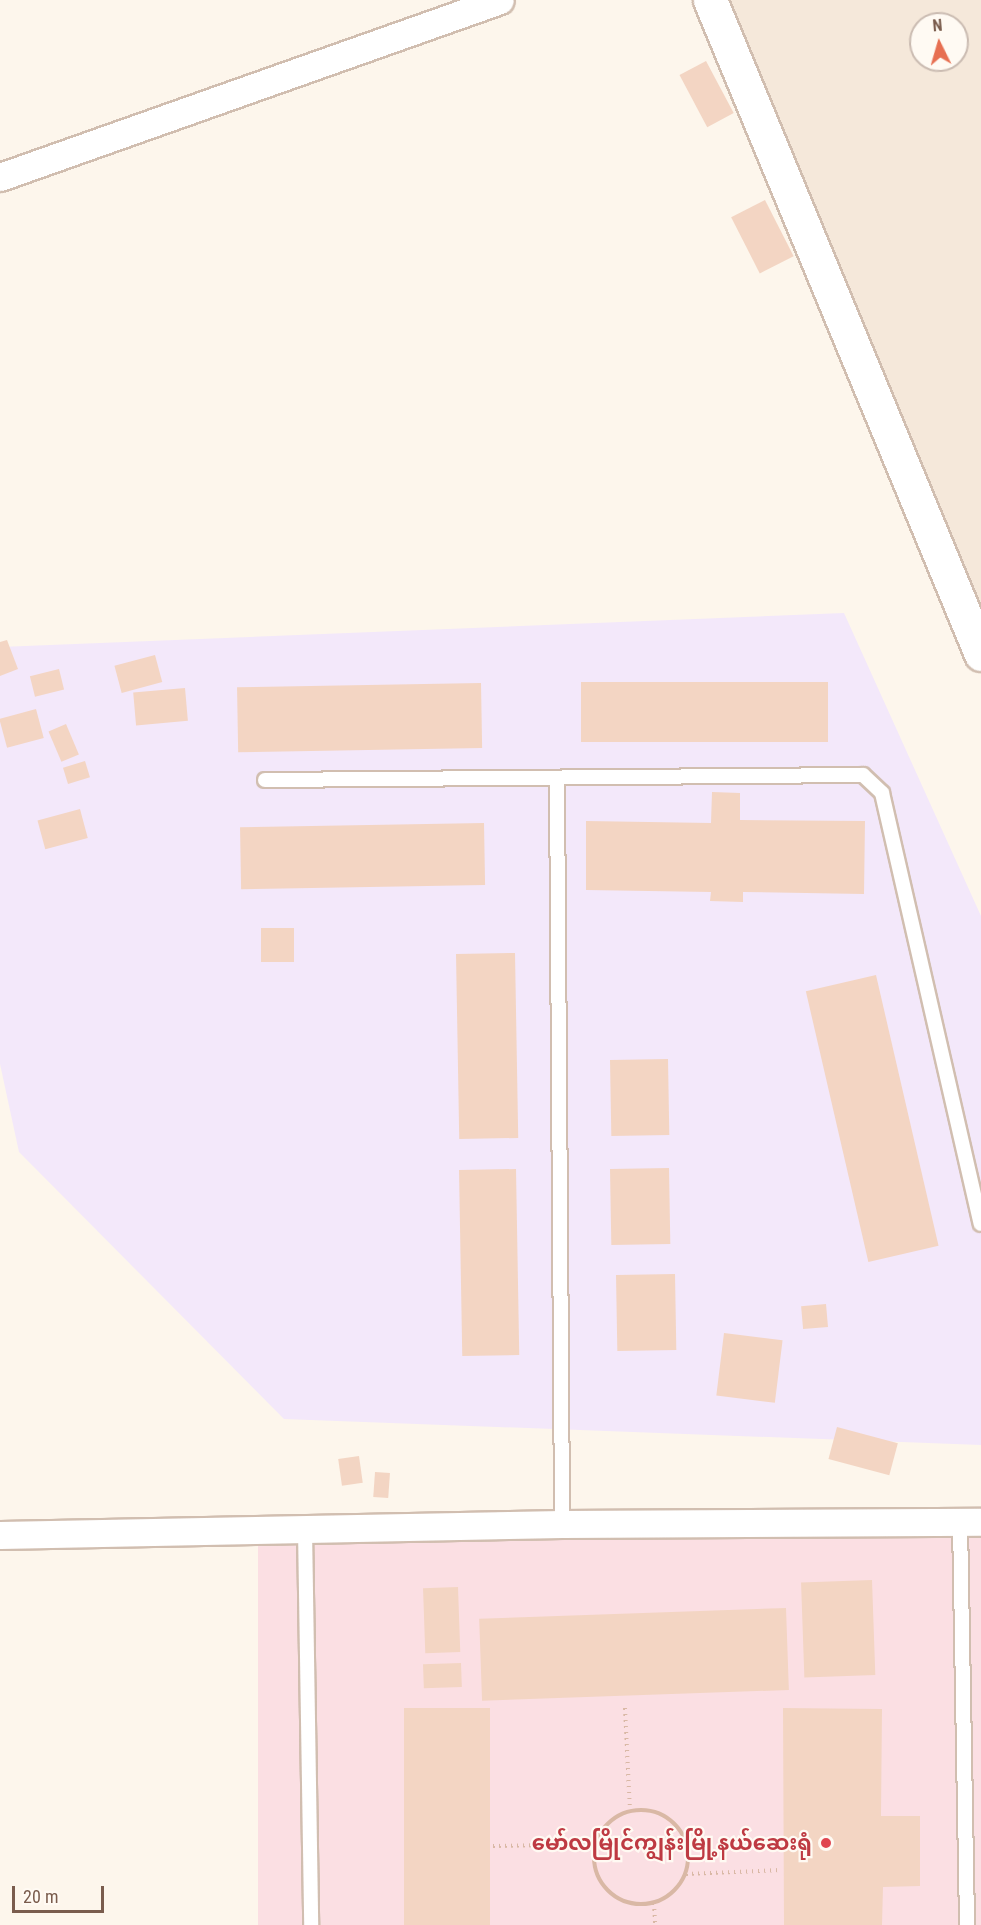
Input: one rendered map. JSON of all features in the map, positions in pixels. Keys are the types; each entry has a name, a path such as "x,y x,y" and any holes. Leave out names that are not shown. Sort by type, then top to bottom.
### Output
{"main road":[{"path":"710,0 981,654"}],"street":[{"path":"0,177 500,0"},
{"path":"0,1535 562,1524 971,1522"}],"lane":[{"path":"265,780 557,780 863,775 873,781 882,793 981,1224"},
{"path":"557,780 562,1524"},
{"path":"967,1925 971,1522"},
{"path":"304,1529 311,1925"}],"path":[{"path":"625,1708 630,1812"},
{"path":"644,1810 671,1821 687,1845 686,1874 678,1888 654,1903 634,1904 606,1889 597,1875 596,1844 609,1823 630,1812 644,1810"},
{"path":"493,1845 596,1844"},
{"path":"686,1874 780,1870"},
{"path":"654,1903 655,1925"}],"shaded area":[{"path":"721,0 981,0 981,619"},
{"path":"844,613 981,916 981,1445 284,1419 19,1152 0,1064 0,647"},
{"path":"258,1537 981,1537 981,1925 258,1925"}],"building":[{"path":"706,61 734,113 707,127 680,75"},
{"path":"765,200 794,256 760,273 731,217"},
{"path":"7,640 18,669 0,676 0,642"},
{"path":"155,655 162,682 122,693 114,666"},
{"path":"59,669 64,689 35,697 30,676"},
{"path":"581,682 828,682 828,742 581,742"},
{"path":"481,683 482,748 238,752 237,687"},
{"path":"185,688 188,721 136,725 133,693"},
{"path":"36,709 44,738 7,748 0,719"},
{"path":"66,724 79,754 61,762 49,731"},
{"path":"85,761 90,777 68,784 63,768"},
{"path":"712,792 740,793 740,820 865,821 864,894 743,892 743,902 710,901 711,892 586,890 586,821 711,823"},
{"path":"80,809 88,838 45,849 37,820"},
{"path":"484,823 485,885 241,889 240,827"},
{"path":"261,928 294,928 294,962 261,962"},
{"path":"515,953 518,1138 459,1139 456,954"},
{"path":"876,975 939,1246 868,1262 806,991"},
{"path":"668,1059 669,1135 611,1136 610,1060"},
{"path":"669,1168 670,1244 611,1245 610,1169"},
{"path":"516,1169 519,1355 462,1356 459,1170"},
{"path":"675,1274 676,1350 617,1351 616,1275"},
{"path":"826,1304 828,1327 803,1329 801,1306"},
{"path":"724,1333 783,1340 775,1403 716,1396"},
{"path":"837,1427 898,1443 889,1475 828,1459"},
{"path":"359,1456 363,1483 342,1486 338,1459"},
{"path":"375,1472 390,1473 388,1498 373,1497"},
{"path":"872,1580 875,1675 804,1677 801,1582"},
{"path":"458,1587 460,1652 425,1653 423,1588"},
{"path":"786,1608 789,1690 482,1701 479,1619"},
{"path":"461,1663 462,1687 424,1688 423,1664"},
{"path":"404,1708 490,1708 490,1925 404,1925"},
{"path":"783,1708 882,1709 881,1816 920,1816 920,1886 883,1887 882,1925 784,1925"}],"place":[{"name":"မော်လမြိုင်ကျွန်းမြို့နယ်ဆေးရုံ","path":"826,1843"}]}
